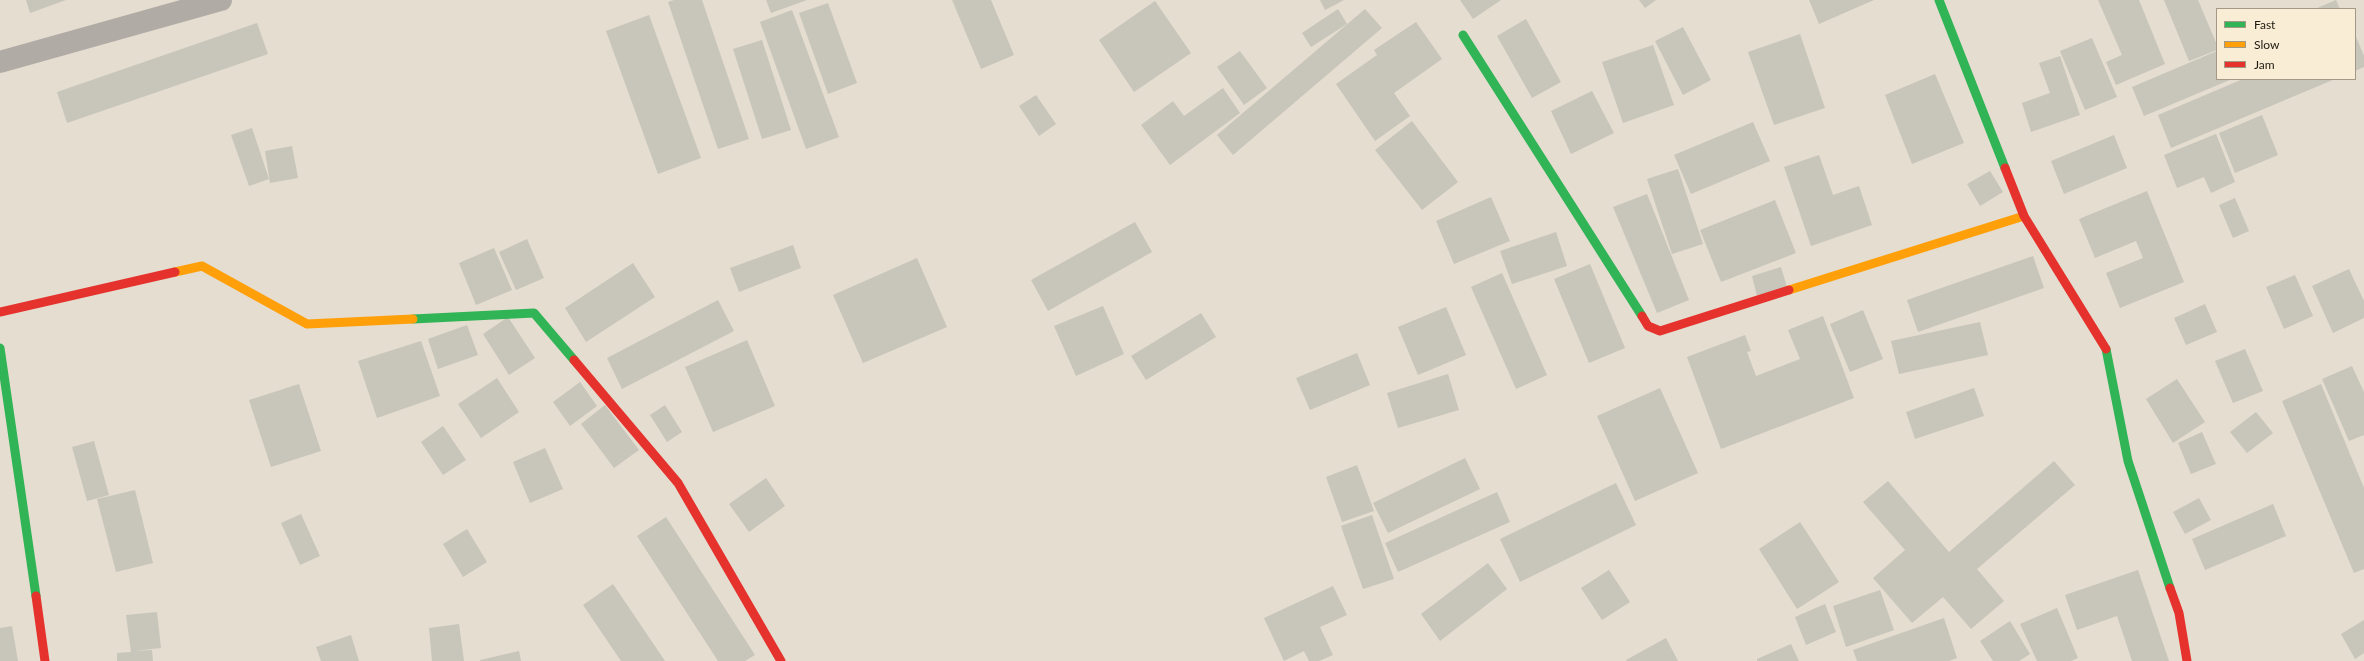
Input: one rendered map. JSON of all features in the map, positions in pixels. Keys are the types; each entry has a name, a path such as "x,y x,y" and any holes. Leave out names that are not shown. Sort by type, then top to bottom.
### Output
{"street":[{"path":"0,62 221,0"},
{"path":"1939,0 2024,216 2108,352 2128,461 2179,613 2187,661"},
{"path":"1463,35 1648,326 1660,331 2024,216"},
{"path":"0,312 202,266 307,324 534,313 678,483 780,661"},
{"path":"0,348 45,661"}],"building":[{"path":"26,0 66,0 30,13"},
{"path":"674,0 702,0 749,139 718,149 668,2"},
{"path":"766,0 807,0 771,13"},
{"path":"952,0 991,0 1014,55 981,69"},
{"path":"1320,0 1344,0 1325,10"},
{"path":"1460,0 1501,0 1473,19"},
{"path":"1639,0 1656,0 1645,8"},
{"path":"1809,0 1874,0 1819,24"},
{"path":"2098,0 2139,0 2165,64 2116,85 2106,62 2122,55"},
{"path":"2164,0 2198,0 2216,43 2216,50 2189,61"},
{"path":"2336,0 2340,8 2317,8"},
{"path":"1155,1 1191,53 1134,92 1099,40"},
{"path":"828,3 857,83 828,94 799,13"},
{"path":"1338,9 1347,24 1311,47 1302,33"},
{"path":"1365,9 1382,28 1233,155 1217,135"},
{"path":"792,10 839,137 806,149 760,22"},
{"path":"649,15 701,158 658,174 606,31"},
{"path":"1526,19 1561,82 1532,98 1497,36"},
{"path":"1416,22 1442,59 1394,93 1410,116 1375,141 1336,84 1377,55 1374,50"},
{"path":"257,23 268,54 67,123 57,92"},
{"path":"1683,27 1711,80 1683,95 1655,41"},
{"path":"1800,34 1825,108 1774,125 1748,52"},
{"path":"2356,36 2364,56 2364,67 2356,71"},
{"path":"2092,38 2117,97 2085,110 2060,51"},
{"path":"762,40 791,130 762,139 733,49"},
{"path":"1653,45 1674,105 1623,123 1602,62"},
{"path":"1240,51 1267,88 1244,105 1217,67"},
{"path":"2216,51 2216,80 2230,80 2144,116 2132,87"},
{"path":"2060,56 2080,115 2031,132 2022,103 2050,93 2039,63"},
{"path":"1935,74 1964,143 1912,164 1885,95"},
{"path":"2241,80 2333,80 2171,148 2158,115"},
{"path":"1223,88 1240,113 1170,165 1141,125 1173,101 1184,116"},
{"path":"1592,91 1614,133 1571,154 1551,111"},
{"path":"1036,95 1056,124 1039,136 1019,106"},
{"path":"2262,115 2278,155 2235,173 2219,133"},
{"path":"1412,121 1458,182 1422,210 1375,150"},
{"path":"1753,122 1770,161 1691,194 1674,155"},
{"path":"252,128 269,179 249,186 231,135"},
{"path":"2216,134 2235,182 2211,193 2204,177 2177,188 2164,155"},
{"path":"2114,135 2127,168 2064,194 2051,161"},
{"path":"292,146 298,178 270,183 265,151"},
{"path":"1819,155 1833,195 1859,186 1872,225 1811,246 1784,167"},
{"path":"1678,169 1703,244 1672,254 1647,179"},
{"path":"1990,171 2003,192 1980,206 1967,184"},
{"path":"2147,191 2184,282 2120,308 2106,273 2143,258 2136,241 2095,258 2079,219"},
{"path":"1647,194 1689,300 1657,313 1613,207"},
{"path":"1491,197 1510,241 1454,264 1436,221"},
{"path":"2235,198 2249,231 2233,238 2219,205"},
{"path":"1775,200 1796,253 1721,282 1700,230"},
{"path":"1135,222 1152,252 1048,311 1031,280"},
{"path":"1556,232 1567,266 1512,284 1500,251"},
{"path":"527,239 544,278 516,290 499,252"},
{"path":"793,245 801,268 739,292 730,268"},
{"path":"494,248 512,290 476,305 459,263"},
{"path":"2033,256 2044,288 1918,332 1907,300"},
{"path":"917,258 947,327 863,363 833,295"},
{"path":"633,263 655,297 586,342 565,308"},
{"path":"1590,264 1625,348 1589,363 1554,279"},
{"path":"1781,267 1787,287 1757,296 1752,276"},
{"path":"2349,269 2364,301 2364,318 2333,333 2312,286"},
{"path":"1502,273 1547,375 1516,389 1471,287"},
{"path":"2295,275 2313,316 2284,329 2266,287"},
{"path":"718,300 734,331 622,389 607,358"},
{"path":"2205,304 2217,332 2186,345 2174,318"},
{"path":"1103,306 1124,354 1076,376 1054,326"},
{"path":"1446,307 1466,355 1418,375 1398,327"},
{"path":"1863,310 1883,359 1850,372 1830,324"},
{"path":"1201,313 1216,337 1146,380 1131,356"},
{"path":"1823,316 1854,398 1721,449 1687,357 1745,335 1751,351 1747,352 1756,376 1800,359 1788,330"},
{"path":"508,317 535,358 509,375 483,334"},
{"path":"1980,322 1988,355 1899,374 1891,341"},
{"path":"467,325 478,355 438,369 428,339"},
{"path":"747,340 775,406 713,432 685,367"},
{"path":"421,341 440,396 377,418 358,361"},
{"path":"2245,349 2263,391 2233,403 2215,361"},
{"path":"1357,353 1370,385 1310,410 1296,378"},
{"path":"2352,366 2364,392 2364,435 2349,441 2322,379"},
{"path":"1448,374 1459,410 1398,428 1387,393"},
{"path":"497,378 519,412 481,438 458,404"},
{"path":"2177,379 2205,422 2173,443 2146,399"},
{"path":"580,382 597,406 570,426 553,402"},
{"path":"299,384 321,451 271,467 249,400"},
{"path":"2321,384 2364,488 2364,569 2354,573 2282,401"},
{"path":"1660,388 1698,473 1635,501 1597,416"},
{"path":"1974,388 1984,416 1915,439 1906,412"},
{"path":"605,405 639,450 614,468 581,424"},
{"path":"665,405 682,432 667,442 650,415"},
{"path":"2256,412 2273,433 2247,453 2230,432"},
{"path":"443,426 466,460 443,475 421,442"},
{"path":"2202,432 2216,464 2191,474 2178,443"},
{"path":"94,441 109,495 87,501 72,447"},
{"path":"545,448 563,489 530,503 513,462"},
{"path":"1465,458 1480,489 1388,533 1373,503"},
{"path":"2054,461 2075,485 1977,569 2004,601 1971,629 1943,597 1912,623 1873,578 1905,550 1863,502 1888,481 1949,552"},
{"path":"1357,465 1374,511 1342,522 1326,477"},
{"path":"766,478 785,506 749,532 729,504"},
{"path":"1616,483 1636,525 1520,582 1500,539"},
{"path":"135,490 153,563 116,572 97,499"},
{"path":"1497,492 1510,522 1398,572 1385,543"},
{"path":"2199,498 2211,520 2185,534 2173,512"},
{"path":"2273,504 2286,536 2205,570 2192,539"},
{"path":"301,514 320,556 300,565 281,523"},
{"path":"1372,515 1394,579 1363,589 1341,526"},
{"path":"666,517 755,655 745,661 718,661 637,536"},
{"path":"1800,522 1839,582 1797,609 1759,549"},
{"path":"467,529 487,562 463,577 443,544"},
{"path":"1488,563 1507,589 1440,641 1421,614"},
{"path":"1609,570 1630,602 1602,620 1581,588"},
{"path":"2138,570 2169,661 2132,661 2117,616 2077,630 2065,595"},
{"path":"613,584 665,661 621,661 583,605"},
{"path":"1333,586 1347,615 1320,627 1333,655 1319,661 1309,661 1304,651 1284,661 1264,618"},
{"path":"1880,590 1894,630 1846,647 1833,606"},
{"path":"1825,604 1836,632 1806,645 1795,617"},
{"path":"2057,608 2078,658 2071,661 2037,661 2020,624"},
{"path":"157,612 161,648 134,651 152,650 153,661 117,661 117,653 131,652 126,615"},
{"path":"1944,618 1957,658 1949,661 1857,661 1853,650"},
{"path":"2364,620 2364,653 2355,659 2341,634"},
{"path":"2010,621 2030,654 2019,661 1993,661 1980,641"},
{"path":"459,624 464,661 432,661 429,628"},
{"path":"12,626 18,661 0,661 0,628"},
{"path":"351,635 359,661 321,661 316,647"},
{"path":"1666,638 1678,661 1626,660"},
{"path":"1791,644 1799,661 1757,661 1757,659"},
{"path":"519,651 521,661 480,661 480,660"}],"traffic: fast":[{"path":"1939,0 2005,168"},
{"path":"1463,35 1642,316"},
{"path":"413,319 534,313 574,360"},
{"path":"0,348 36,596"},
{"path":"2106,349 2128,461 2170,588"}],"traffic: slow":[{"path":"1789,290 2024,216"},
{"path":"175,272 202,266 307,324 413,319"}],"traffic: jam":[{"path":"2005,168 2024,216 2106,349"},
{"path":"0,312 175,272"},
{"path":"1642,316 1648,326 1660,331 1789,290"},
{"path":"574,360 678,483 781,661"},
{"path":"2170,588 2179,613 2187,661"},
{"path":"36,596 45,661"}]}
